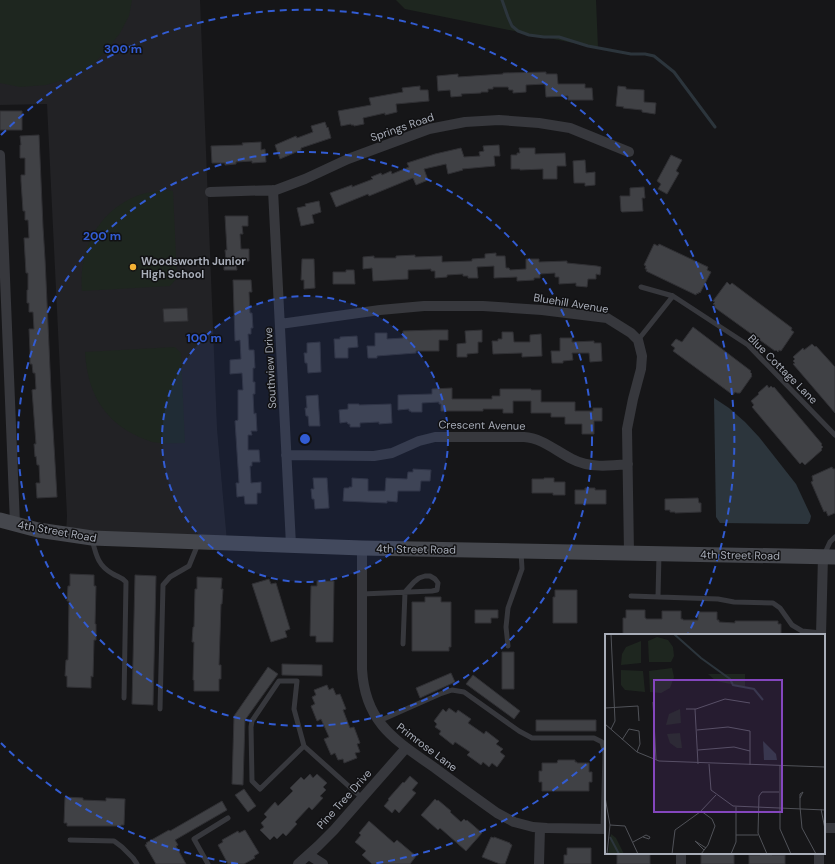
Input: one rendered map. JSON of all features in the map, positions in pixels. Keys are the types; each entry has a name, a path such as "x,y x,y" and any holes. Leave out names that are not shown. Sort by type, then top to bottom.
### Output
{"street":[{"name":"Springs Road","path":"210,192 276,190 305,179 348,159 429,129 465,122 500,120 539,122 570,128 629,152"},
{"path":"0,155 15,524"},
{"name":"Southview Drive","path":"273,190 291,545"},
{"name":"Bluehill Avenue","path":"280,324 409,307 498,306 607,318 631,333 638,340"},
{"path":"629,553 627,429 641,369 642,356 638,340"},
{"name":"Crescent Avenue","path":"286,455 374,456 392,453 419,441 435,437 524,437 540,441 573,460 583,463 603,466 628,464"},
{"name":"4th Street Road","path":"0,520 38,530 92,538 362,548 829,556"},
{"name":"Primrose Lane","path":"362,548 363,682 372,710 378,721 389,734 406,748 503,816 520,824 540,828 604,829"},
{"path":"821,634 829,556"},
{"name":"Pine Tree Drive","path":"298,864 334,830 406,748"},
{"path":"539,864 540,828"},
{"path":"309,854 323,864"}],"lane":[{"name":"Blue Cottage Lane","path":"641,287 673,296 748,345 835,435"},
{"path":"638,340 673,296"},
{"path":"829,556 830,542 835,536"},
{"path":"92,538 101,565 112,573 123,578 126,582 124,698"},
{"path":"160,709 163,585 170,578 189,566 199,542"},
{"path":"508,646 506,627 508,608 522,569 521,551"},
{"path":"658,597 659,553"},
{"path":"362,594 405,592 432,591 436,590 438,583 435,579 430,576 419,578 405,592 404,644"},
{"path":"631,596 718,599 734,602 773,604 780,608 792,625 802,631 821,634"},
{"path":"304,746 260,789 252,781 252,721 279,681 296,681 294,709 304,746 362,798"},
{"path":"378,721 452,690 464,692 519,732 532,738 594,738 602,742 605,753 604,829"},
{"path":"208,864 194,839 228,818"},
{"path":"70,840 114,842 122,847 137,864"}],"shaded area":[{"name":"Woodsworth Junior High School","path":"0,0 200,0 217,429 227,542 66,535 67,516 47,104 0,105"},
{"path":"0,0 132,0 129,16 120,33 106,51 91,66 70,78 46,85 20,87 0,83"},
{"path":"396,0 596,0 598,48 405,9"},
{"path":"169,190 173,191 177,278 170,286 82,291 84,260 88,246 102,221 113,210 139,195"},
{"path":"175,347 181,353 185,443 152,442 139,437 116,423 101,406 91,386 88,376 85,352"},
{"path":"714,398 729,408 745,422 759,437 796,484 811,516 808,524 720,523 716,517"}],"building":[{"path":"546,72 546,74 557,74 558,84 585,84 585,88 592,88 593,100 568,100 568,96 546,97 545,84 526,85 526,92 513,93 513,90 509,90 508,87 493,87 493,89 488,89 488,92 461,94 462,96 451,97 450,90 438,91 437,76 458,74 458,77 503,73"},
{"path":"420,86 420,90 428,90 429,101 396,104 397,112 363,118 364,124 341,126 338,111 371,105 369,98 403,92 402,88"},
{"path":"618,86 626,87 626,89 644,90 644,102 656,103 655,114 642,112 642,110 616,106"},
{"path":"0,111 22,111 22,130 0,130"},
{"path":"325,122 331,138 301,148 301,150 280,159 275,145 296,136 297,138 313,132 311,126"},
{"path":"39,135 57,497 37,498 36,483 40,483 39,465 37,465 36,456 35,457 34,444 36,444 32,390 36,389 35,373 33,373 32,364 30,364 29,329 34,329 33,312 29,312 29,303 27,303 28,273 26,273 24,238 29,238 28,220 25,220 25,211 23,211 21,175 25,175 25,158 20,158 20,136"},
{"path":"261,142 261,150 265,149 266,162 236,162 236,164 225,165 225,163 212,163 211,146 243,145 242,143"},
{"path":"499,145 500,156 494,156 495,166 462,169 463,170 448,174 446,164 424,169 428,180 416,185 413,178 369,196 368,194 336,207 330,193 373,179 371,177 381,173 382,175 391,171 392,174 409,167 407,163 435,154 461,148 464,157 480,156 479,152 484,151 483,146"},
{"path":"519,148 535,148 535,154 565,153 566,166 557,166 557,179 543,179 543,169 511,169 511,155 517,155 517,153 520,153"},
{"path":"671,155 682,160 676,171 679,173 667,194 658,189 661,184 657,181"},
{"path":"585,160 586,173 595,172 595,185 585,186 585,183 574,183 573,161"},
{"path":"644,187 645,198 642,198 643,211 622,212 620,196 630,196 630,188"},
{"path":"319,201 321,212 312,215 314,223 301,226 297,208 306,206 305,204"},
{"path":"225,216 248,216 248,226 242,226 243,234 240,234 241,249 249,249 249,261 236,261 237,270 224,270 224,260 226,260 225,250 227,250"},
{"path":"654,244 658,246 659,244 708,267 707,270 711,272 700,293 697,293 696,295 646,271 646,266 644,265"},
{"path":"496,253 496,256 505,256 506,268 509,268 510,270 526,269 526,259 539,259 539,262 567,261 567,263 601,267 600,275 596,274 596,279 588,279 587,287 576,286 576,283 559,284 559,277 555,277 555,273 540,274 540,278 534,278 534,280 517,281 517,277 494,278 494,266 477,267 478,278 468,278 468,276 463,276 463,274 447,275 447,277 435,278 435,271 431,271 431,269 408,270 408,279 373,281 372,268 363,269 363,257 374,256 374,258 396,258 396,256 415,255 415,257 442,256 442,262 472,261 472,259 485,258 485,254"},
{"path":"302,259 314,259 315,288 304,289 304,280 301,280"},
{"path":"346,270 354,270 355,284 333,284 333,272 346,272"},
{"path":"233,280 251,280 252,292 249,292 250,313 252,313 253,328 251,328 251,334 248,334 249,350 254,350 255,368 253,368 253,382 255,382 255,394 253,394 257,431 251,431 252,435 248,435 248,450 259,450 260,462 252,462 252,466 250,466 251,483 261,482 261,493 257,493 257,504 245,504 244,496 237,497 236,483 239,483 235,421 238,420 238,390 243,390 242,373 230,374 230,360 241,359 240,340 235,341"},
{"path":"727,282 730,285 732,283 792,328 791,330 794,332 781,351 775,351 714,307 715,305 713,304 715,302 713,301"},
{"path":"187,308 188,321 164,322 163,309"},
{"path":"693,327 751,371 752,376 740,393 735,392 733,395 673,351 675,348 671,345 676,339 682,342"},
{"path":"448,330 448,340 439,340 439,351 416,351 416,353 368,358 367,346 375,346 375,333 387,333 387,339 403,338 403,331"},
{"path":"482,330 482,342 478,342 478,353 467,354 467,357 457,357 457,344 466,343 465,331"},
{"path":"502,332 513,332 514,342 530,342 530,335 541,334 542,356 522,357 522,353 493,354 492,341 502,339"},
{"path":"357,336 358,347 348,348 348,358 335,358 334,339 340,339 340,337"},
{"path":"560,338 572,338 572,342 594,341 594,343 601,343 602,361 590,362 589,353 572,353 573,360 563,361 563,363 552,363 551,351 560,351"},
{"path":"320,342 321,372 308,373 304,353 307,353 307,343"},
{"path":"812,344 815,347 816,346 835,367 835,413 793,364 795,363 793,361 795,359 793,357 803,348 804,350"},
{"path":"767,385 769,388 771,386 773,388 774,387 822,444 822,450 805,465 802,462 800,464 752,407 754,405 751,401"},
{"path":"452,388 452,399 492,399 492,396 500,396 500,389 541,390 541,402 575,402 575,411 593,411 593,408 602,408 602,421 594,421 594,434 582,434 582,424 565,424 565,417 551,417 551,413 531,413 531,401 513,401 513,413 503,413 503,409 483,409 483,411 441,411 441,404 439,404 439,402 422,403 422,412 411,412 409,409 398,410 398,395 432,394 432,389"},
{"path":"318,395 320,426 309,426 305,408 307,408 306,396"},
{"path":"348,404 391,404 392,423 360,423 360,427 350,427 350,424 347,422 340,423 339,410 348,409"},
{"path":"832,467 835,469 835,513 828,516 826,511 824,512 811,482 813,481 812,476"},
{"path":"413,469 431,470 430,481 421,481 420,491 398,491 397,502 343,501 344,488 352,487 352,478 368,479 368,491 385,491 386,478 407,479 408,472 413,472"},
{"path":"313,478 327,478 329,508 315,509 311,489 314,489"},
{"path":"554,478 554,482 565,482 565,495 553,495 553,493 532,493 532,479"},
{"path":"585,488 606,490 606,504 575,504 575,490 585,490"},
{"path":"698,498 699,503 701,503 701,512 675,513 670,512 670,510 665,510 665,499"},
{"path":"70,574 94,575 94,586 96,586 96,640 94,640 93,677 91,676 91,688 67,687 67,676 65,676 66,660 68,660 69,601 67,601 68,586 70,586"},
{"path":"135,575 156,576 153,705 132,704"},
{"path":"197,577 222,578 221,589 223,589 221,604 219,665 221,665 221,679 219,679 219,691 194,691 194,642 192,642"},
{"path":"269,579 271,584 276,583 290,629 285,631 287,637 271,642 252,584"},
{"path":"317,581 334,581 333,642 316,642 316,636 310,636 311,586 317,586"},
{"path":"555,590 577,590 577,623 553,623 553,597 555,597"},
{"path":"425,597 441,597 441,602 451,602 451,647 449,647 449,651 412,651 412,602 425,602"},
{"path":"475,610 498,610 498,618 491,618 491,623 475,623"},
{"path":"626,610 645,610 646,619 662,619 662,611 681,611 681,619 683,620 698,620 698,612 717,612 717,620 719,620 719,622 735,623 735,621 778,621 778,624 781,624 781,634 623,634 623,618 626,618"},
{"path":"502,652 514,652 514,689 502,689"},
{"path":"282,664 322,665 322,676 282,675"},
{"path":"268,667 278,674 245,720 243,785 232,784 234,716"},
{"path":"451,673 455,682 420,698 416,688"},
{"path":"473,675 520,711 514,719 466,684"},
{"path":"327,685 329,690 333,688 336,695 340,694 346,709 343,710 350,728 354,727 360,743 357,744 360,752 355,753 357,758 344,763 343,759 338,760 335,753 331,755 324,739 329,737 321,719 317,721 311,706 315,704 312,697 316,695 314,690"},
{"path":"449,708 456,713 458,710 471,719 468,723 484,734 486,731 499,741 496,744 503,749 500,752 505,756 497,767 492,763 489,767 483,762 481,765 467,755 470,752 455,742 453,745 439,734 441,731 435,727 437,724 434,721 443,709 446,712"},
{"path":"536,720 596,720 596,731 536,731"},
{"path":"558,760 575,760 577,763 589,763 589,772 592,772 592,782 589,782 589,791 542,791 542,782 539,782 539,771 542,771 542,763 557,763"},
{"path":"310,774 313,778 317,774 327,783 323,787 326,790 320,796 323,798 312,810 309,807 295,822 297,824 286,836 283,833 277,839 274,836 270,840 260,830 264,827 261,823 267,817 264,814 275,802 278,806 293,791 290,788 301,777 304,780"},
{"path":"410,776 418,783 412,790 416,793 399,813 395,809 392,813 384,806 389,800 388,799"},
{"path":"244,789 256,806 248,812 235,795"},
{"path":"65,797 83,798 83,800 106,801 106,798 125,799 124,825 67,826 67,823 64,823"},
{"path":"435,799 451,811 450,812 461,822 464,819 466,821 467,820 482,833 466,851 440,828 438,830 421,815"},
{"path":"222,801 227,810 175,840 178,845 176,846 186,864 156,864 145,845 147,844 146,843"},
{"path":"369,821 394,843 397,840 416,856 410,864 372,864 362,855 366,851 355,842 361,835 359,833"},
{"path":"245,830 259,853 254,856 255,858 244,864 228,864 218,845 223,842 222,840 238,831 239,833"},
{"path":"491,837 512,845 505,864 500,864 482,857"},
{"path":"567,848 591,848 591,864 564,864 564,855 567,855"},
{"path":"617,854 650,854 650,864 617,864"},
{"path":"701,854 734,854 734,864 701,864"},
{"path":"749,855 785,855 785,864 749,864"}],"waterway":[{"path":"502,0 512,26 518,31 529,35 559,37 588,46 631,54 645,54 654,56 674,72 715,127"}],"place":[{"name":"Woodsworth Junior High School","path":"133,267"}]}
